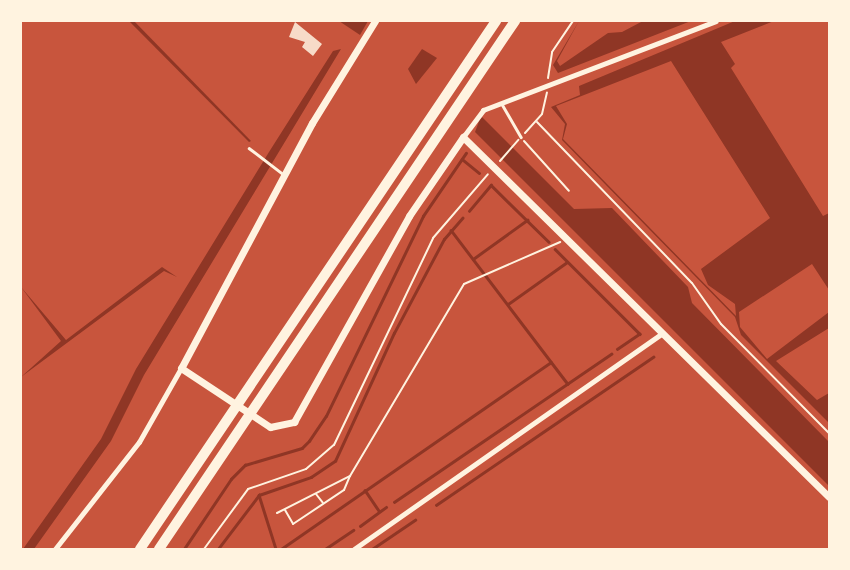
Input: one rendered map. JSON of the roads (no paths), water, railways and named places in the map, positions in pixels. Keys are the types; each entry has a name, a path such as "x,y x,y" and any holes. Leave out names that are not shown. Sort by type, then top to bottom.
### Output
{"highway":[{"path":"140,549 496,21"},
{"path":"159,549 516,21"}],"street":[{"path":"55,549 139,442 181,368 284,174 375,21"},
{"path":"181,368 263,422 278,428 294,422 409,216 476,114 548,88 716,21"},
{"path":"462,137 495,166 829,497"},
{"path":"354,549 662,333"}],"lane":[{"path":"502,104 521,137"},
{"path":"248,148 284,174"}],"waterway":[{"path":"184,549 231,479 245,465 302,448 309,441 326,416 423,216 466,153"},
{"path":"462,159 479,173"},
{"path":"469,211 491,185 549,242"},
{"path":"218,549 259,495 311,477 335,461 394,333 444,239 462,218"},
{"path":"473,259 527,220"},
{"path":"451,230 568,384"},
{"path":"555,249 640,334 618,349"},
{"path":"508,304 567,262"},
{"path":"394,502 611,354"},
{"path":"436,505 653,357"},
{"path":"281,549 551,362"},
{"path":"365,490 379,511"},
{"path":"259,495 276,549"},
{"path":"360,526 386,507"},
{"path":"372,549 415,520"},
{"path":"325,549 353,530"}]}
